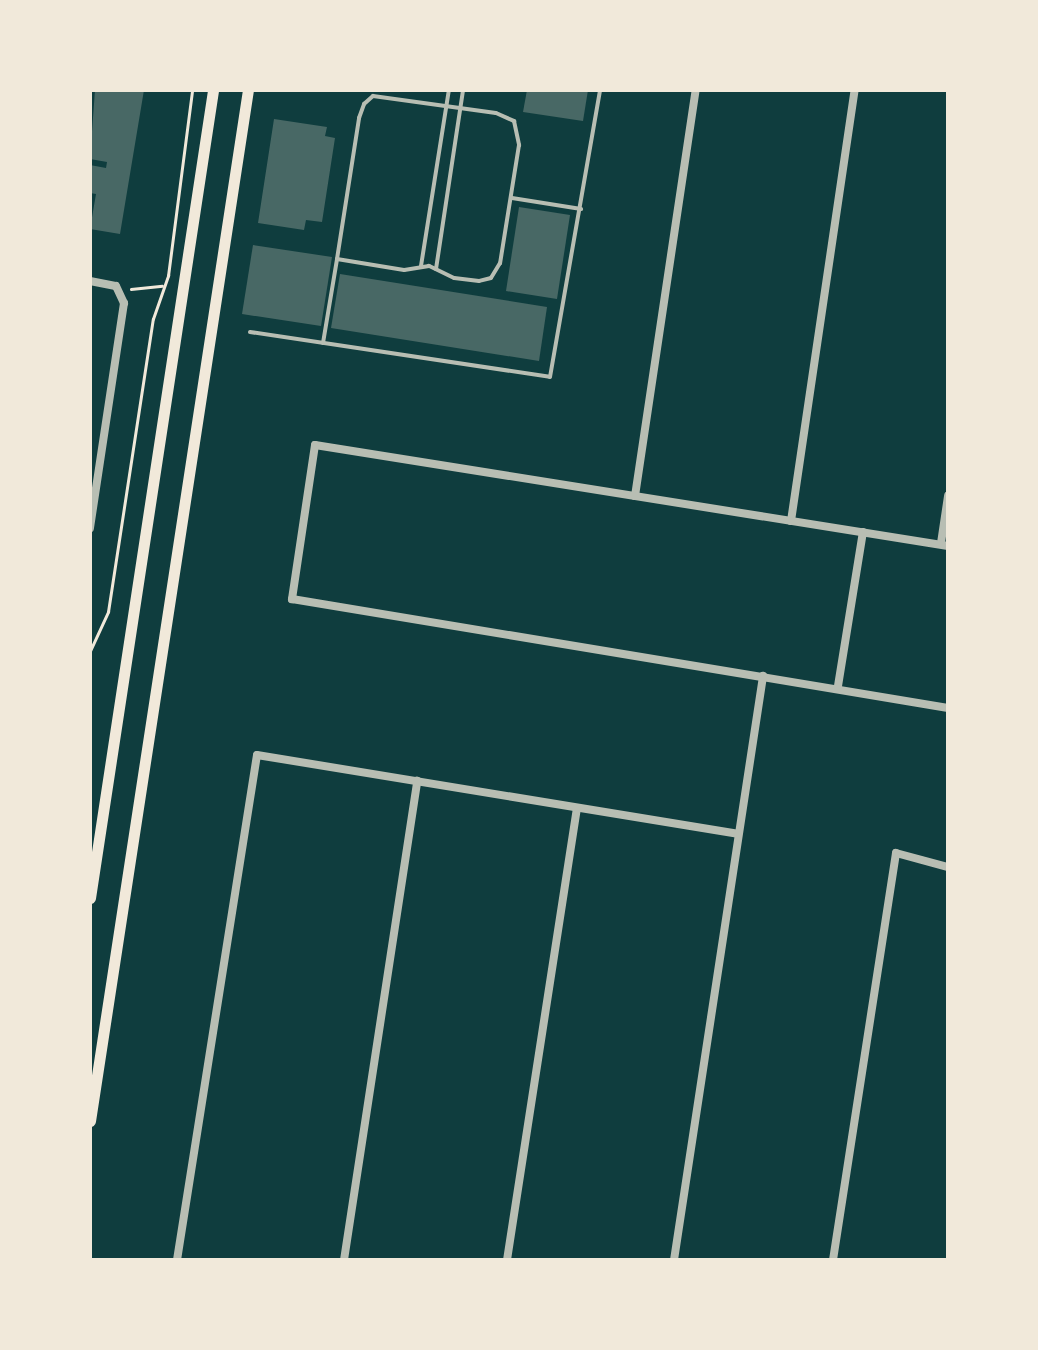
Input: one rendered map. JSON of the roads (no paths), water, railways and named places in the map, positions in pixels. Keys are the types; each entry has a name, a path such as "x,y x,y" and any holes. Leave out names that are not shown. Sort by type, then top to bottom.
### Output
{"main road":[{"path":"90,898 213,90"},
{"path":"90,1121 248,90"}],"street":[{"path":"635,496 696,90"},
{"path":"791,521 855,90"},
{"path":"90,281 119,289 124,303 94,469 90,528"},
{"path":"948,496 944,544 315,445 292,599 838,686 948,708"},
{"path":"838,686 863,532"},
{"path":"674,1260 763,676"},
{"path":"177,1260 257,755 738,834"},
{"path":"344,1260 417,781"},
{"path":"507,1260 577,808"},
{"path":"833,1260 896,853 948,867"}],"lane":[{"path":"421,266 449,90"},
{"path":"436,268 464,90"},
{"path":"250,332 550,377 600,90"},
{"path":"323,344 337,259 364,104 378,96 505,115 514,121 520,138 495,274 479,281 454,278 436,268 404,270 337,259"},
{"path":"511,198 582,209"}]}
